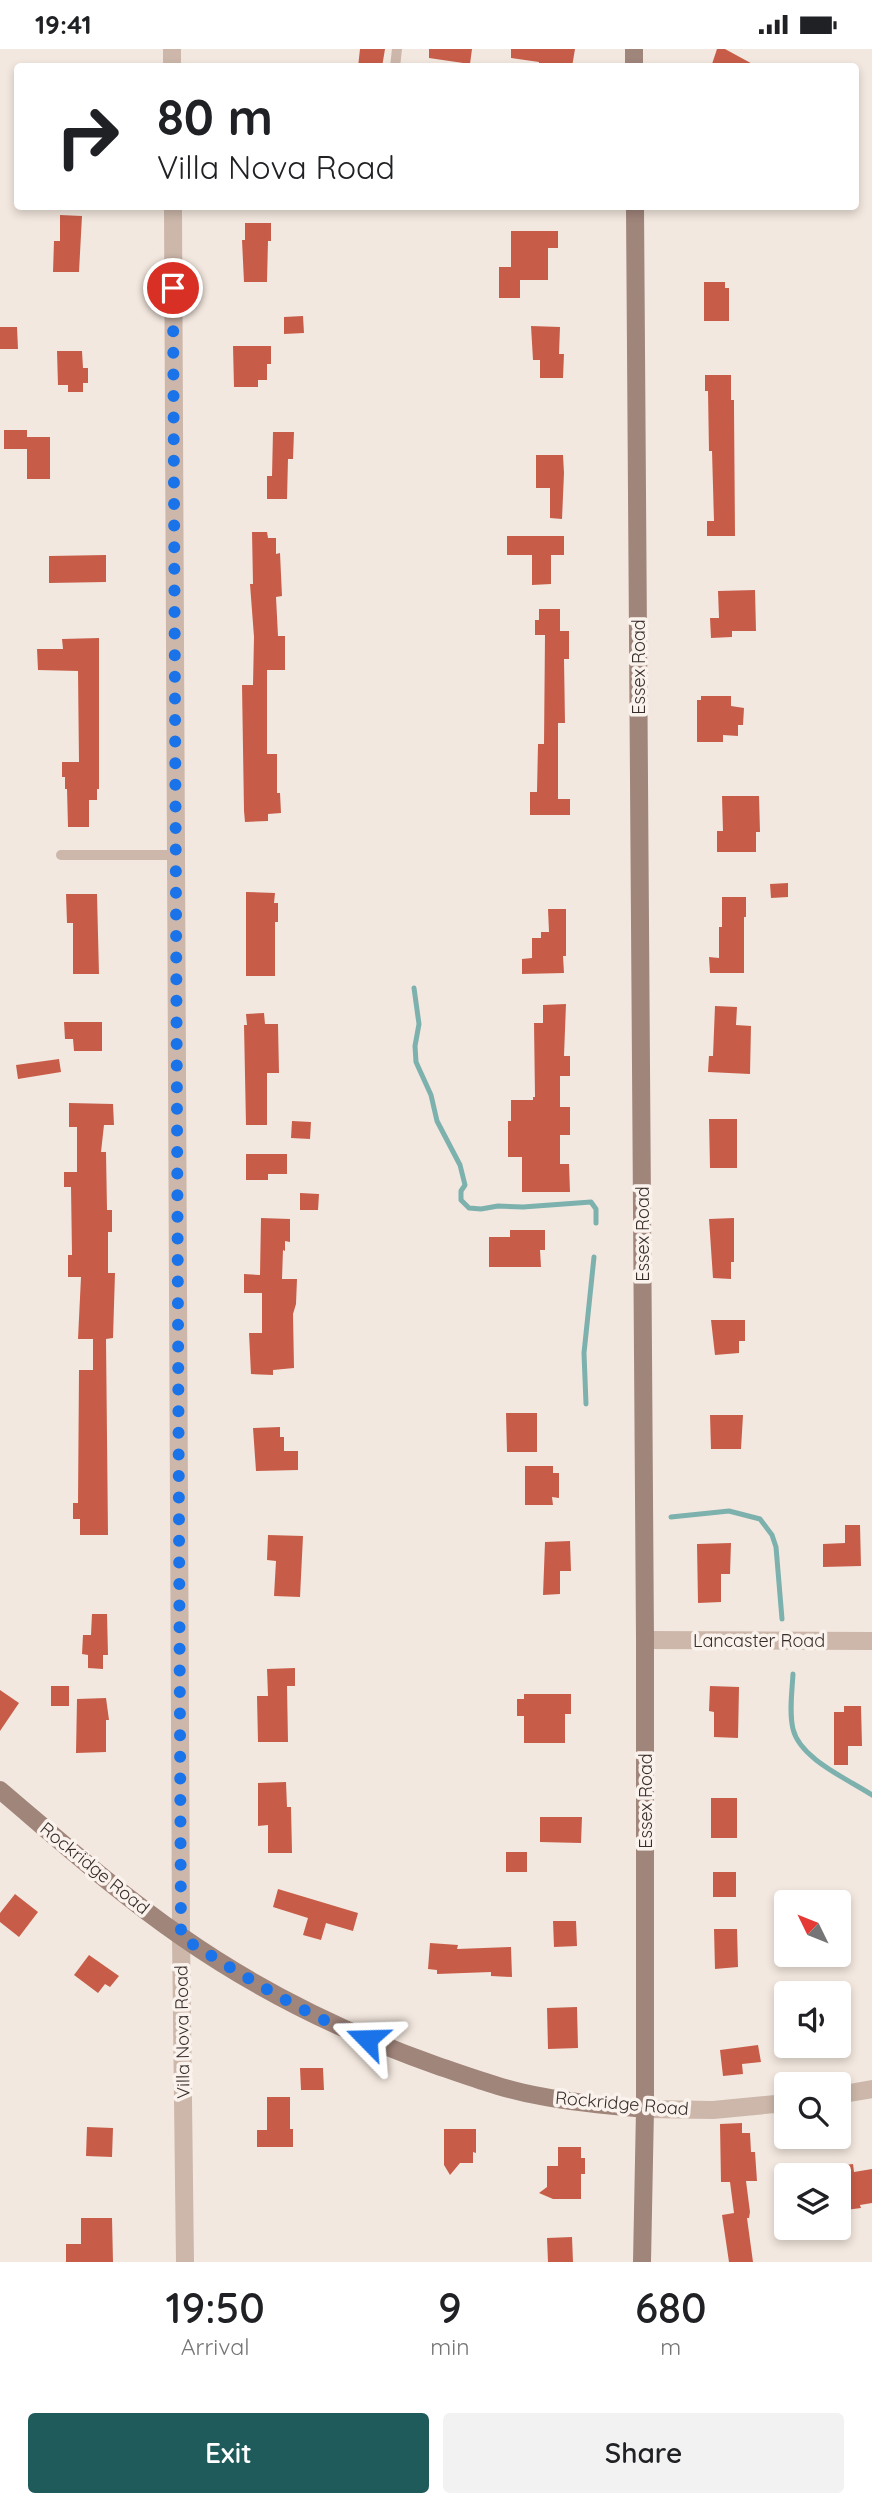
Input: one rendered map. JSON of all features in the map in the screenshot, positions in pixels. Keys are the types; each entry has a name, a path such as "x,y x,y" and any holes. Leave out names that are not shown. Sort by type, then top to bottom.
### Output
{"street":[{"name":"Villa Nova Road","path":"173,210 181,1937 185,2262"},
{"name":"Essex Road","path":"635,210 645,1640 645,2109 642,2262"},
{"name":"Lancaster Road","path":"645,1640 872,1641"},
{"name":"Rockridge Road","path":"0,1790 92,1868 181,1937 282,1999 341,2029 486,2083 537,2096 645,2109 713,2110 774,2104"},
{"path":"851,2093 872,2089"}],"lane":[{"path":"61,855 176,855"}],"building":[{"path":"360,49 385,49 383,63 358,63"},
{"path":"429,49 472,49 470,63 429,58"},
{"path":"511,49 575,49 573,63 539,63 511,58"},
{"path":"717,49 725,49 751,63 712,63"},
{"path":"60,215 82,216 79,272 53,272 54,241 60,241"},
{"path":"245,223 271,223 267,282 244,282 242,240 245,240"},
{"path":"511,231 558,231 558,248 548,248 548,280 520,280 520,298 499,298 499,267 511,267"},
{"path":"704,282 725,282 725,288 729,288 729,321 704,321"},
{"path":"303,316 304,333 284,334 284,317"},
{"path":"531,326 560,327 559,354 564,354 563,378 540,378 540,360 533,360"},
{"path":"0,327 17,327 18,349 0,349"},
{"path":"233,346 271,346 271,364 267,364 267,380 258,380 258,387 234,387"},
{"path":"57,351 82,351 83,368 88,368 88,383 83,383 83,392 68,392 68,385 58,385"},
{"path":"705,375 731,375 731,400 734,400 735,536 707,536 707,521 714,521 712,451 709,451 708,391 705,391"},
{"path":"4,430 27,430 27,437 50,437 50,479 27,479 27,449 4,449"},
{"path":"273,432 294,432 293,459 288,459 287,499 267,499 267,476 272,476"},
{"path":"536,455 563,455 562,519 550,518 550,488 536,488"},
{"path":"252,532 267,532 268,538 276,538 276,554 280,553 282,596 276,597 278,636 285,636 285,670 267,670 267,754 277,754 277,793 280,793 281,813 268,814 268,821 245,822 242,685 253,685 254,637 250,584 253,584"},
{"path":"507,536 564,536 564,555 551,555 551,584 532,585 532,555 507,555"},
{"path":"106,555 106,582 49,583 49,556"},
{"path":"755,590 756,631 732,631 732,637 711,638 710,618 719,618 718,591"},
{"path":"539,609 560,609 560,631 569,631 569,659 564,659 565,723 558,723 558,799 570,799 570,815 530,815 530,792 537,792 538,744 544,744 545,635 535,635 535,620 539,620"},
{"path":"99,638 99,789 97,800 89,800 89,827 68,827 67,789 65,777 62,777 62,762 79,762 78,671 38,670 37,649 63,649 62,639"},
{"path":"701,696 731,696 731,706 744,708 743,725 738,725 738,736 723,735 723,742 697,742 697,700 701,700"},
{"path":"722,796 759,796 760,832 756,832 756,852 717,852 717,831 723,831"},
{"path":"788,883 788,897 771,898 770,884"},
{"path":"246,892 275,893 278,922 275,922 275,976 246,976"},
{"path":"66,894 97,894 99,974 73,974 73,923 67,923"},
{"path":"722,897 746,897 744,973 710,973 709,957 719,958"},
{"path":"548,909 566,909 564,973 522,974 522,959 532,958 532,938 541,938 541,932 549,932"},
{"path":"566,1004 564,1056 570,1056 570,1076 560,1076 560,1107 570,1107 570,1135 560,1135 560,1164 569,1164 570,1192 522,1192 522,1157 508,1157 511,1100 533,1100 535,1097 534,1023 543,1023 543,1005"},
{"path":"715,1006 737,1007 736,1025 751,1026 750,1074 708,1072 709,1056 713,1056"},
{"path":"264,1013 265,1024 278,1024 279,1073 267,1073 267,1125 246,1125 244,1025 247,1025 246,1014"},
{"path":"64,1022 102,1022 102,1051 74,1051 73,1039 65,1039"},
{"path":"59,1059 61,1072 18,1079 16,1065"},
{"path":"69,1103 113,1104 114,1125 104,1125 101,1152 106,1152 107,1210 112,1210 112,1232 108,1232 108,1273 115,1273 113,1338 106,1339 108,1535 80,1535 80,1519 73,1519 73,1503 78,1503 79,1370 93,1370 93,1339 78,1339 81,1277 68,1277 68,1255 72,1255 71,1187 64,1187 64,1172 77,1172 77,1127 69,1127"},
{"path":"709,1119 737,1119 737,1168 710,1168"},
{"path":"292,1121 311,1122 310,1139 291,1138"},
{"path":"246,1154 287,1154 287,1174 268,1174 268,1180 246,1180"},
{"path":"300,1193 319,1194 318,1210 300,1210"},
{"path":"261,1218 290,1219 290,1242 285,1241 285,1251 283,1250 282,1279 297,1279 293,1314 294,1368 273,1370 273,1375 251,1374 249,1333 262,1333 262,1293 244,1293 244,1274 260,1275"},
{"path":"734,1218 734,1262 731,1262 731,1279 713,1278 709,1219"},
{"path":"510,1230 545,1230 545,1250 540,1250 541,1267 489,1267 489,1237 510,1237"},
{"path":"711,1320 745,1320 745,1341 739,1341 739,1353 715,1355"},
{"path":"506,1413 537,1413 537,1452 507,1452"},
{"path":"710,1415 743,1415 741,1449 711,1449"},
{"path":"280,1427 280,1437 284,1437 284,1451 298,1451 298,1470 256,1471 253,1428"},
{"path":"525,1466 553,1466 553,1473 559,1473 559,1498 552,1497 553,1505 525,1505"},
{"path":"845,1525 860,1525 861,1566 823,1567 823,1544 845,1543"},
{"path":"268,1535 303,1536 300,1597 274,1596 276,1561 267,1560"},
{"path":"570,1541 571,1571 560,1571 560,1594 543,1595 545,1542"},
{"path":"731,1543 730,1574 721,1574 721,1602 698,1603 697,1544"},
{"path":"92,1614 107,1614 108,1655 103,1655 103,1669 88,1668 88,1655 82,1654 83,1635 91,1635"},
{"path":"295,1668 295,1686 287,1686 288,1742 258,1742 257,1696 268,1696 267,1669"},
{"path":"51,1686 69,1686 69,1706 51,1706"},
{"path":"710,1686 739,1687 738,1738 714,1737 714,1712 709,1711"},
{"path":"0,1690 19,1703 0,1731"},
{"path":"524,1694 571,1694 571,1714 565,1714 565,1743 524,1743 524,1716 517,1716 517,1699 524,1699"},
{"path":"106,1698 109,1720 106,1720 106,1752 76,1753 77,1699"},
{"path":"844,1706 861,1706 862,1746 848,1746 848,1765 834,1765 834,1712 844,1712"},
{"path":"286,1782 287,1807 291,1807 292,1853 268,1853 268,1825 258,1826 258,1783"},
{"path":"711,1798 737,1798 737,1838 711,1838"},
{"path":"540,1817 582,1817 581,1843 540,1842"},
{"path":"506,1852 527,1852 527,1872 506,1872"},
{"path":"713,1872 736,1872 736,1897 713,1897"},
{"path":"278,1889 358,1913 353,1931 326,1923 321,1940 303,1935 308,1918 273,1907"},
{"path":"15,1894 38,1912 19,1937 0,1922 0,1913"},
{"path":"553,1921 576,1921 577,1946 554,1947"},
{"path":"714,1929 737,1929 738,1967 715,1969"},
{"path":"430,1943 458,1945 457,1949 511,1947 512,1977 491,1976 491,1972 437,1974 437,1970 428,1969"},
{"path":"89,1955 119,1976 110,1987 105,1984 98,1993 74,1975"},
{"path":"577,2007 578,2048 548,2049 547,2008"},
{"path":"758,2045 761,2062 742,2064 743,2074 723,2076 720,2050"},
{"path":"300,2068 323,2068 324,2090 301,2090"},
{"path":"267,2097 290,2097 293,2147 257,2147 257,2130 267,2130"},
{"path":"742,2123 742,2133 750,2133 751,2152 755,2152 757,2181 746,2181 750,2212 747,2218 753,2262 729,2262 722,2215 734,2213 730,2182 721,2182 720,2124"},
{"path":"87,2127 113,2128 112,2157 86,2156"},
{"path":"444,2129 476,2129 476,2153 473,2152 473,2163 460,2163 450,2175 444,2165"},
{"path":"558,2147 581,2147 581,2158 585,2158 585,2174 581,2174 581,2199 553,2199 539,2193 547,2187 547,2166 558,2166"},
{"path":"851,2164 854,2172 872,2169 872,2203 851,2209"},
{"path":"81,2218 112,2218 113,2262 66,2262 66,2244 81,2244"},
{"path":"572,2237 573,2262 548,2262 547,2238"}],"waterway":[{"path":"414,988 419,1024 415,1046 416,1062 431,1095 437,1121 460,1165 465,1185 461,1191 461,1200 469,1208 481,1209 591,1202 596,1209 596,1223"},
{"path":"586,1404 584,1353 594,1257"},
{"path":"671,1517 729,1511 760,1519 772,1535 776,1547 782,1619"},
{"path":"793,1674 791,1716 797,1740 815,1759 872,1795"}],"route":[{"path":"173,288 181,1937 282,1999 367,2039"}]}
